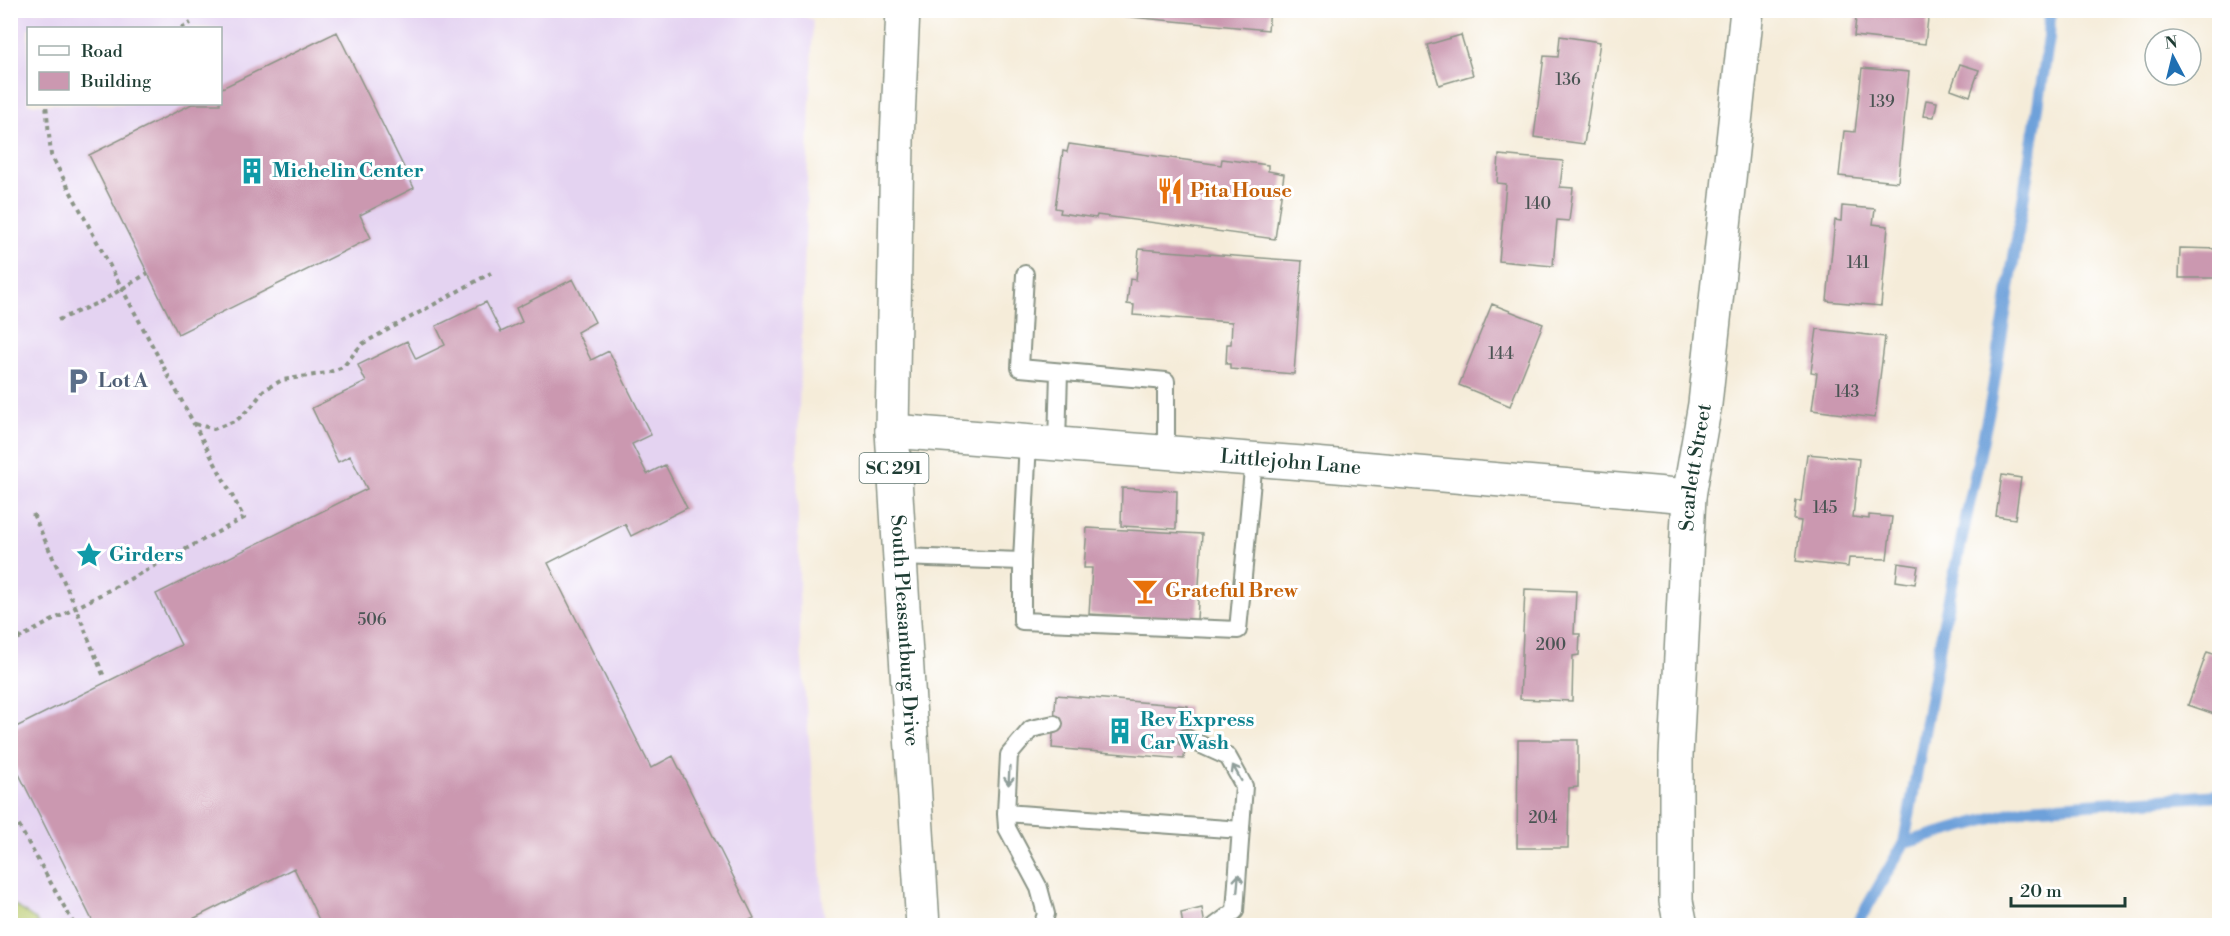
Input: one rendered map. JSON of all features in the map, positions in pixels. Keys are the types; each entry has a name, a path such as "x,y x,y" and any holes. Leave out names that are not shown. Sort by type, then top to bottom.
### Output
{"street":[{"name":"South Pleasantburg Drive","path":"903,10 897,140 892,431 923,926"},
{"name":"Scarlett Street","path":"1681,926 1676,902 1676,756 1689,496 1705,404 1747,10"},
{"name":"Littlejohn Lane","path":"892,431 1689,496"}],"lane":[{"path":"1025,274 1020,368 1166,381 1166,452"},
{"path":"1059,372 1042,442 1022,561 1022,621 1238,630 1254,459"},
{"path":"899,557 1022,561"},
{"path":"1042,926 1046,914 1039,888 1007,828 1009,755 1031,729 1054,724"},
{"path":"1186,738 1228,757 1244,786 1235,911 1215,926"},
{"path":"1006,813 1240,830"}],"path":[{"path":"183,27 191,23"},
{"path":"10,643 244,518 51,155 46,105"},
{"path":"58,320 122,289 148,273"},
{"path":"194,424 214,429 237,420 264,390 282,380 327,373 342,367 362,344 491,273"},
{"path":"33,514 105,677"},
{"path":"10,810 75,926"}],"shaded area":[{"path":"789,10 813,20 797,465 800,636 825,925 11,925 10,11"}],"green space":[{"path":"10,902 35,919 40,925 11,925"}],"building":[{"path":"1079,10 1270,10 1268,30 1079,12"},
{"path":"1857,10 1929,10 1925,44 1854,36"},
{"path":"2216,10 2220,10 2220,35 2215,35"},
{"name":"Michelin Center","path":"337,32 414,188 360,215 371,238 178,334 89,155 190,105 222,105 222,88"},
{"path":"1461,35 1473,75 1439,85 1427,45"},
{"path":"1560,36 1600,42 1584,144 1534,137 1544,56 1558,57"},
{"path":"1960,64 1979,70 1970,96 1951,89"},
{"path":"1862,68 1909,72 1898,182 1839,176 1844,131 1855,132"},
{"path":"1926,100 1937,102 1934,117 1923,116"},
{"name":"Pita House","path":"1069,144 1221,165 1222,159 1268,165 1268,171 1284,174 1275,239 1097,215 1096,218 1060,213 1061,209 1055,208 1063,151 1067,152"},
{"path":"1499,155 1563,161 1560,187 1573,188 1569,221 1557,220 1553,266 1499,261 1506,184 1497,183"},
{"path":"1842,206 1875,209 1873,224 1888,226 1881,306 1827,301 1835,220 1841,221"},
{"path":"2180,248 2220,249 2220,278 2179,278"},
{"path":"1139,249 1302,261 1294,374 1230,369 1230,364 1226,364 1227,344 1231,344 1232,322 1133,315 1134,305 1127,304 1130,279 1136,280"},
{"path":"573,279 595,322 577,332 591,360 609,351 651,435 632,444 647,474 665,465 687,508 631,536 625,524 548,563 651,768 673,756 754,918 738,926 322,926 294,868 179,926 95,926 10,756 10,730 181,645 156,594 367,489 350,456 338,462 312,408 366,382 358,365 407,341 416,359 445,345 436,326 486,302 501,332 522,322 516,308"},
{"path":"1492,304 1543,324 1510,406 1459,385"},
{"path":"1817,329 1885,337 1875,418 1812,410 1817,373 1811,372"},
{"path":"1807,454 1859,459 1853,517 1869,519 1869,515 1892,517 1887,559 1849,558 1848,567 1796,561 1801,521 1794,520 1796,501 1801,501"},
{"path":"2002,475 2021,478 2015,519 1996,516"},
{"path":"1122,488 1177,491 1176,529 1121,526"},
{"name":"Grateful Brew","path":"1087,528 1202,534 1197,620 1089,614 1092,568 1084,568"},
{"path":"1898,563 1918,566 1915,584 1896,581"},
{"path":"1525,589 1576,591 1574,634 1580,634 1579,655 1573,656 1572,701 1520,699"},
{"path":"2207,652 2220,656 2220,716 2188,705"},
{"name":"Rev Express Car Wash","path":"1056,695 1188,706 1184,759 1052,748"},
{"path":"1518,740 1578,740 1578,787 1569,788 1568,848 1517,848"},
{"path":"1202,908 1205,926 1183,926 1181,913"}],"waterway":[{"path":"1856,926 1904,843 1944,622 1991,401 2049,38 2050,10"},
{"path":"1904,843 2028,808 2220,795"}],"place":[{"name":"Michelin Center","path":"252,171"},
{"name":"Pita House","path":"1170,191"},
{"name":"Lot A","path":"78,381"},
{"name":"Girders","path":"89,555"},
{"name":"Grateful Brew","path":"1145,591"},
{"name":"Rev Express Car Wash","path":"1120,731"}]}
